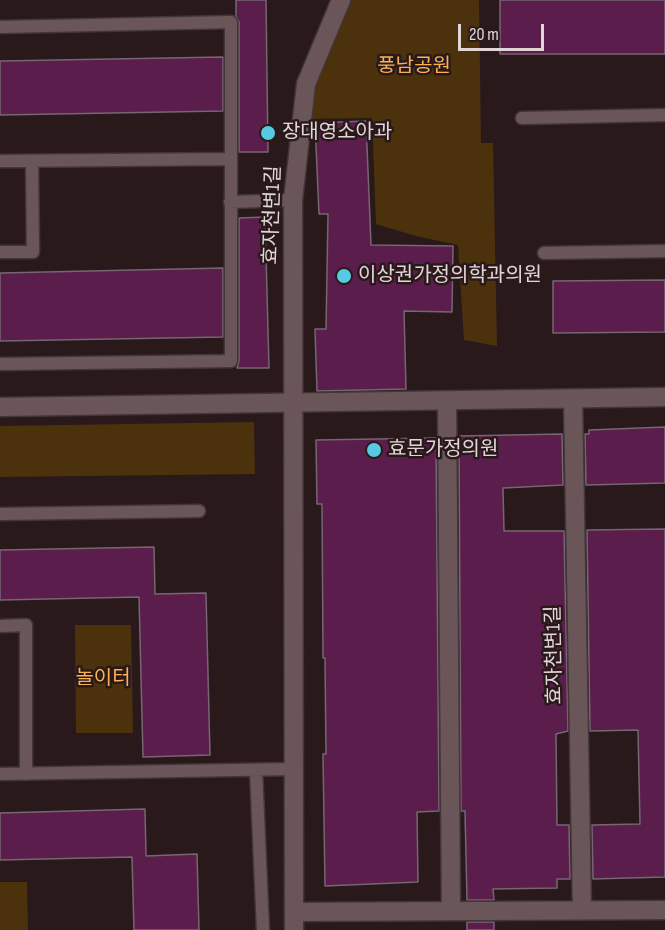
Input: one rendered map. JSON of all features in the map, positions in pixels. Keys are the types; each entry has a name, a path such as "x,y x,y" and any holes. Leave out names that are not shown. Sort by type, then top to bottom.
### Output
{"street":[{"name":"효자천변1길","path":"341,0 306,84 293,200 294,921 451,911 665,910"},
{"path":"0,407 665,398"},
{"name":"효자천변1길","path":"573,399 582,910"},
{"path":"447,401 451,911"}],"lane":[{"path":"0,27 231,22 231,361 0,364"},
{"path":"522,118 665,115"},
{"path":"0,161 230,159"},
{"path":"0,252 33,252 32,161"},
{"path":"230,202 293,200"},
{"path":"544,253 665,251"},
{"path":"0,514 199,511"},
{"path":"0,626 26,625 27,774"},
{"path":"0,774 294,769"},
{"path":"256,770 263,930"}],"green space":[{"name":"풍남공원","path":"341,0 479,0 481,143 493,143 497,346 464,340 458,245 376,224 372,118 302,119"},
{"path":"254,422 255,474 0,477 0,426"},
{"name":"놀이터","path":"75,625 131,625 133,733 76,733"},
{"path":"0,882 27,882 28,930 0,930"}],"building":[{"path":"236,0 266,0 268,152 239,152 239,22 236,16"},
{"path":"500,0 665,0 665,54 500,54"},
{"path":"223,57 223,111 0,115 0,61"},
{"path":"366,121 371,245 453,246 452,312 404,311 406,389 317,391 315,329 326,329 328,214 319,214 315,123"},
{"path":"265,217 269,368 237,368 239,361 239,218"},
{"path":"223,268 223,337 0,341 0,273"},
{"path":"665,280 665,332 553,333 553,281"},
{"path":"665,427 665,483 586,485 585,434 589,434 589,430"},
{"path":"562,434 563,485 503,488 504,531 564,531 568,731 556,734 557,825 569,825 570,879 557,879 557,888 493,889 494,900 467,900 465,811 461,811 459,438 460,436"},
{"path":"436,438 439,811 417,812 418,882 325,886 323,754 326,754 322,504 317,504 316,440"},
{"path":"665,529 665,877 593,879 592,825 640,824 638,730 590,731 587,530"},
{"path":"154,547 155,594 206,593 210,755 143,757 139,597 0,600 0,550"},
{"path":"145,809 146,856 197,854 199,930 134,930 132,857 0,860 0,813"},
{"path":"467,922 494,922 494,930 467,930"}],"place":[{"name":"장대영소아과","path":"268,133"},
{"name":"이상권가정의학과의원","path":"344,276"},
{"name":"효문가정의원","path":"374,450"}]}
